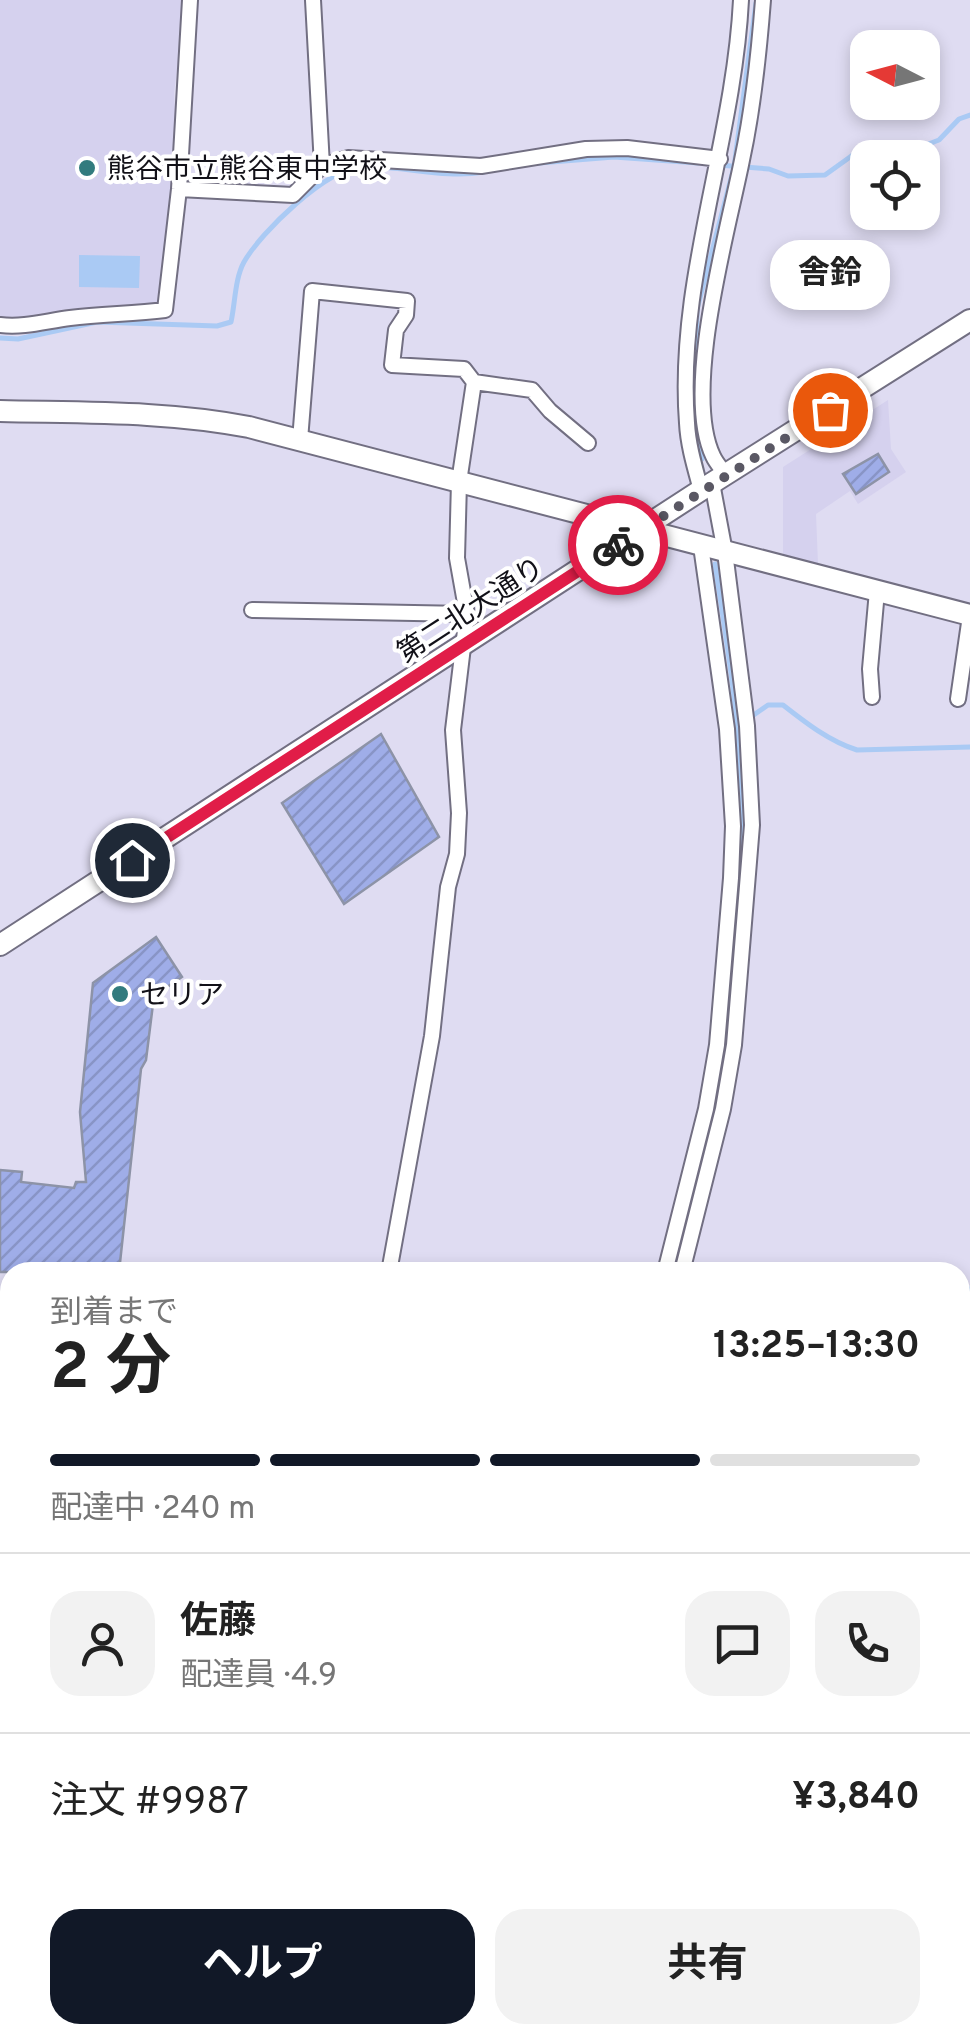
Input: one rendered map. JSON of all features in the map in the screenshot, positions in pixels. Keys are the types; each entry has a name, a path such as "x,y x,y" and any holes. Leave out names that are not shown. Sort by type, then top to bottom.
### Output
{"street":[{"path":"0,325 17,327 165,310 179,189 190,0"},
{"path":"313,0 322,166"},
{"path":"713,483 687,426 685,361 690,312 732,95 741,0"},
{"path":"668,1262 725,1044 752,824 746,726 726,552 704,421 704,374 709,314 744,156 762,0"},
{"path":"179,189 294,196 322,166 348,158 481,166 600,148 627,148 720,159"},
{"path":"710,215 729,220"},
{"path":"300,440 312,291 407,301 406,315 396,330 392,365 464,369 474,382 532,390 550,411 588,442"},
{"name":"第二北大通り","path":"0,945 970,320"},
{"path":"391,1262 432,1036 448,887 457,854 454,730 467,614 457,558 459,482 474,382"},
{"path":"0,411 216,421 970,615 958,699"},
{"path":"685,1262 723,1109 733,826 727,729 701,546"},
{"path":"872,697 870,669 877,591"},
{"path":"252,610 467,614"}],"shaded area":[{"name":"熊谷市立熊谷東中学校","path":"0,0 186,0 174,93 177,147 162,290 156,306 91,309 0,323"},
{"path":"888,400 891,449 906,472 858,504 850,491 816,514 818,564 783,554 783,467"}],"water":[{"path":"79,255 140,256 139,288 79,287"}],"building":[{"path":"878,454 889,472 856,494 843,474"},
{"path":"381,734 439,837 344,904 282,803"},
{"path":"156,937 182,977 154,996 146,1060 141,1069 120,1262 0,1262 0,1170 22,1172 21,1182 74,1188 76,1182 86,1182 80,1112 93,983"}],"waterway":[{"path":"696,386 697,309 734,167 756,3"},
{"path":"718,165 769,169 788,176 825,175 857,152 882,147 918,148 939,140 959,119 970,115"},
{"path":"539,163 614,157 698,163"},
{"path":"0,338 18,339 97,322 217,326 231,322 239,276 252,249 279,219 330,178 361,167 453,174 484,172"},
{"path":"696,397 702,459"},
{"path":"715,564 735,704 742,805 738,928 723,1048"},
{"path":"748,719 768,705 783,705 827,737 857,750 970,747"},
{"path":"675,1262 681,1234"}],"way so far":[{"path":"618,545 830,410"}],"place":[{"name":"熊谷市立熊谷東中学校","path":"87,168"},
{"name":"舎鈴","path":"830,410"},
{"name":"セリア","path":"120,994"}],"route":[{"path":"132,860 618,545"}]}
